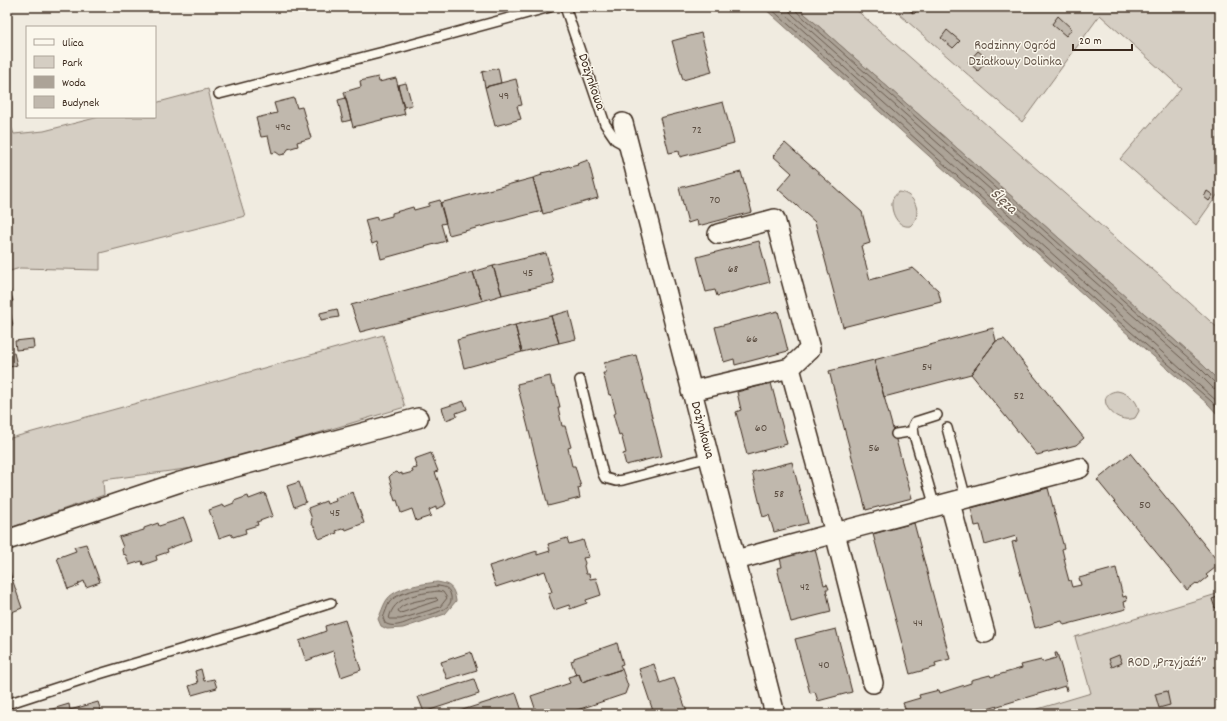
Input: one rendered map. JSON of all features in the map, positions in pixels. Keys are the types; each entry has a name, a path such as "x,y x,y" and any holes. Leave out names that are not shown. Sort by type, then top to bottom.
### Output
{"street":[{"name":"Dożynkowa","path":"623,123 775,714"},
{"path":"691,391 790,368 810,349 775,219 718,234"},
{"path":"790,368 873,683"},
{"path":"7,540 180,482 418,418"},
{"path":"736,560 1080,468"},
{"path":"950,503 985,633"}],"lane":[{"path":"219,94 395,49 550,7"},
{"name":"Dożynkowa","path":"565,7 605,124 616,140 629,147"},
{"path":"580,380 605,478 616,482 710,457"},
{"path":"938,415 915,422 913,426 914,435 950,503"},
{"path":"947,428 950,503"},
{"path":"896,434 909,432 914,435"},
{"path":"7,704 99,674 247,630 331,603"}],"green space":[{"path":"797,7 853,7 1159,275 1220,330 1220,382 1204,366"},
{"name":"Rodzinny Ogród Działkowy Dolinka","path":"891,7 1220,7 1220,191 1196,225 1120,159 1181,88 1100,15 1022,122"},
{"path":"208,89 245,216 100,253 100,270 20,268 7,272 7,117 14,134 44,131 95,118 156,118 156,103"},
{"path":"899,192 905,193 909,196 916,205 916,216 910,226 902,225 894,215 892,207 893,200 895,195"},
{"path":"383,335 405,407 208,466 103,480 104,495 7,529 7,439"},
{"path":"1117,391 1125,393 1136,403 1139,411 1135,418 1120,418 1108,409 1106,398 1109,393"},
{"name":"ROD „Przyjaźń”","path":"1220,593 1220,714 1021,714 1091,693 1075,637"}],"water":[{"name":"Ślęza","path":"763,7 797,7 1204,366 1220,382 1220,417 1208,404 1114,322"},
{"path":"437,582 451,587 455,596 456,601 445,614 403,628 387,629 381,626 378,619 386,601 395,592 409,587"}],"building":[{"path":"906,7 920,7 914,14"},
{"path":"1058,16 1072,29 1066,36 1052,24"},
{"path":"947,30 960,41 953,48 941,38"},
{"path":"701,33 712,72 683,80 672,41"},
{"path":"978,51 988,59 978,71 968,62"},
{"path":"498,68 501,83 485,87 482,72"},
{"path":"378,77 379,82 396,78 405,114 353,127 344,92 361,87 360,81"},
{"path":"516,79 522,105 517,106 521,119 495,126 485,87"},
{"path":"406,83 412,105 404,107 398,85"},
{"path":"294,98 297,108 302,107 311,138 297,142 298,146 288,149 285,154 280,155 276,152 272,153 268,136 261,137 256,118 277,113 274,103"},
{"path":"346,98 351,120 343,122 338,100"},
{"path":"723,102 734,143 680,157 679,151 669,153 660,118"},
{"path":"785,143 862,212 870,243 861,246 870,280 913,268 938,290 941,302 843,327 815,222 778,189 792,173 773,156"},
{"path":"588,160 598,198 543,214 533,178 542,175 541,173 578,165 577,164"},
{"path":"741,172 752,212 698,226 697,220 688,223 679,188"},
{"path":"533,178 542,211 449,235 440,203"},
{"path":"1207,191 1213,195 1209,201 1204,197"},
{"path":"440,200 446,223 441,224 446,241 381,259 377,242 372,244 365,220 377,217 377,220 392,216 392,213 413,207 414,210 429,206 429,203"},
{"path":"759,241 770,282 717,296 715,290 706,292 697,257"},
{"path":"546,253 554,283 502,295 493,266"},
{"path":"493,266 502,295 482,301 473,272"},
{"path":"473,272 482,301 360,332 351,305"},
{"path":"10,290 13,301 8,302 13,325 7,326 7,291"},
{"path":"337,309 339,317 321,320 320,313"},
{"path":"569,311 576,339 559,343 551,316"},
{"path":"778,311 788,351 735,365 734,359 724,362 715,327"},
{"path":"551,316 559,343 522,352 515,325"},
{"path":"515,325 522,352 464,368 457,340"},
{"path":"993,328 996,341 971,374 884,397 874,360"},
{"path":"33,339 34,348 16,350 15,341"},
{"path":"1004,339 1084,438 1076,445 1037,455 971,374 996,341"},
{"path":"14,353 17,365 7,368 7,354"},
{"path":"636,355 662,456 626,465 623,454 626,453 621,434 619,435 613,414 616,413 603,373 606,373 604,363"},
{"path":"874,360 912,498 866,510 829,371"},
{"path":"550,376 552,386 555,386 560,407 558,407 562,426 565,426 571,447 568,448 572,466 575,466 581,487 578,488 580,498 548,506 517,384"},
{"path":"771,383 787,444 747,455 736,412 741,410 737,392"},
{"path":"464,401 467,409 456,413 457,416 446,420 442,408"},
{"path":"431,453 438,471 435,472 446,504 436,509 436,507 429,510 431,516 416,521 412,509 401,513 397,500 395,501 389,477 397,472 399,474 402,473 402,475 413,472 412,469 417,468 414,459"},
{"path":"1130,453 1220,564 1206,575 1208,577 1198,585 1196,583 1187,590 1097,480"},
{"path":"792,462 808,523 774,532 769,515 763,517 752,472"},
{"path":"299,482 306,502 294,507 287,486"},
{"path":"1048,488 1064,548 1062,549 1065,566 1072,587 1081,585 1079,578 1116,568 1123,597 1126,596 1127,601 1124,602 1126,609 1064,625 1062,621 1035,628 1012,542 1017,541 1016,536 985,545 980,525 975,526 971,508"},
{"path":"353,492 364,523 346,530 345,528 336,531 337,533 319,539 315,528 311,523 312,519 308,508 326,501 327,504 336,501 335,498"},
{"path":"265,493 273,516 257,522 258,525 245,529 246,533 233,537 231,534 219,538 209,510 223,505 224,507 234,503 234,501 248,496 249,499"},
{"path":"184,518 192,540 167,549 168,552 156,556 157,560 143,565 142,561 129,565 126,555 123,554 123,547 119,537 144,530 144,528 158,523 159,526"},
{"path":"914,523 950,659 935,663 936,667 910,674 873,534"},
{"path":"567,538 569,544 583,540 589,557 583,558 586,574 589,574 590,579 596,578 601,595 586,600 587,603 570,609 569,605 554,610 548,593 552,592 545,571 496,587 489,566 537,551 537,555 550,551 548,544"},
{"path":"86,544 100,582 86,587 84,581 78,584 79,585 68,589 57,558 76,551 74,547"},
{"path":"815,549 824,585 827,584 829,589 826,589 831,612 791,622 777,568 782,567 780,558"},
{"path":"9,570 22,608 7,614 7,571"},
{"path":"1220,596 1220,606 1215,608 1212,599"},
{"path":"345,620 361,670 341,677 333,651 306,661 299,641 326,631 325,626"},
{"path":"836,629 852,692 818,701 815,692 810,693 795,639"},
{"path":"617,643 623,664 620,665 622,669 582,682 579,674 576,675 571,661 574,660 574,658"},
{"path":"471,652 477,670 447,679 441,662"},
{"path":"1055,653 1057,653 1068,690 1066,691 1065,686 971,714 907,714 903,703 920,698 919,695 939,690 940,693 971,683 971,680 990,675 991,677 1022,668 1021,665 1056,658"},
{"path":"1119,655 1122,663 1112,667 1109,659"},
{"path":"654,664 660,683 674,678 688,714 654,714 639,669"},
{"path":"201,669 204,681 214,679 217,688 192,695 189,686 198,683 195,671"},
{"path":"622,669 628,686 625,694 565,714 537,714 531,696 570,683 568,677 579,674 582,682"},
{"path":"474,679 479,694 424,712 418,697"},
{"path":"1167,691 1170,705 1159,708 1155,694"},
{"path":"516,693 523,714 450,714"},
{"path":"98,702 102,714 51,714 49,710 69,704 70,710"},
{"path":"887,708 888,714 857,714 869,710 870,713"}]}
